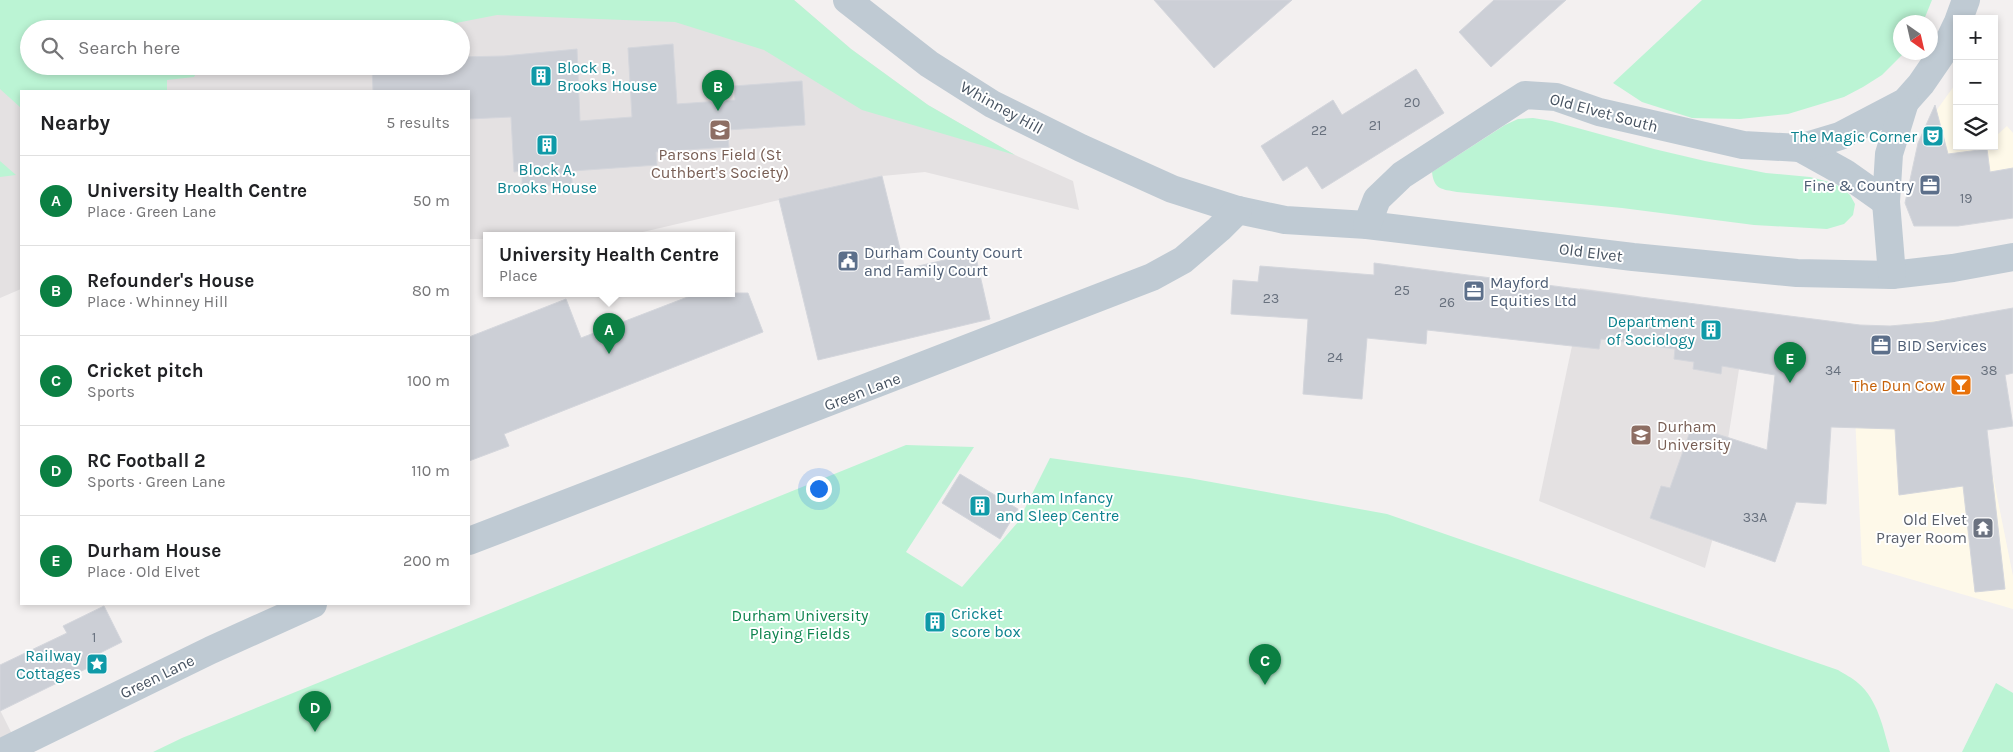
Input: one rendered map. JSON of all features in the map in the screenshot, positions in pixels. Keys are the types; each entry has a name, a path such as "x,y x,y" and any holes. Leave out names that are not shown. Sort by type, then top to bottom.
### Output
{"street":[{"name":"Whinney Hill","path":"847,0 929,64 992,104 1081,148 1172,189"},
{"path":"1960,15 1966,0"},
{"name":"Old Elvet South","path":"1367,225 1377,199 1402,175 1525,95 1556,97 1600,112 1743,145 1800,148 1840,136 1905,102 1921,84 1945,49 1953,32"},
{"name":"Old Elvet South","path":"1892,275 1886,202 1889,154 1905,102"},
{"name":"Old Elvet South","path":"1800,148 1845,173 1886,202"},
{"name":"Old Elvet","path":"1172,189 1238,210 1285,220 1367,225 1633,257 1797,273 1892,275 1953,268 2013,257"},
{"name":"Green Lane","path":"470,541 1152,277 1183,260 1238,210"},
{"name":"Green Lane","path":"2,752 211,650 312,605"}],"shaded area":[{"name":"Parsons Field (St Cuthbert's Society)","path":"794,0 851,49 928,105 1015,155 1073,181 1079,210 925,172 882,176 643,232 483,232 483,239 470,239 470,90 20,90 20,289 0,298 0,19 20,51 20,75 470,75 470,20 435,20 507,1"},
{"path":"1953,87 1953,150 1998,150 1998,134 2007,126 2013,133 2013,218 1958,226 1914,226 1905,203 1918,143 1936,111"},
{"name":"Durham University","path":"1580,288 1638,296 1631,343 1675,349 1682,302 1746,311 1742,350 1712,541 1705,568 1539,501 1572,346"},
{"path":"1965,317 1984,431 2013,576 2013,609 1862,565 1855,415 1860,325 1890,326"},
{"path":"0,710 12,734 0,741"}],"green space":[{"path":"0,0 794,0 851,49 928,105 1015,155 862,110 764,50 675,22 497,15 470,20 20,20 20,75 195,75 194,77 167,80 167,90 20,90 20,107 0,89"},
{"path":"1702,0 1932,0 1926,15 1893,15 1893,60 1897,60 1882,75 1844,97 1788,114 1740,119 1692,118 1642,102 1613,83"},
{"path":"1533,118 1552,121 1705,161 1766,173 1810,177 1829,182 1841,187 1850,195 1855,204 1853,215 1844,224 1827,229 1754,225 1622,208 1457,192 1440,188 1437,185 1432,172 1505,125 1518,119"},
{"path":"0,161 16,175 0,177"},
{"name":"Durham University Playing Fields","path":"906,445 974,447 906,552 962,587 1018,522 1050,458 1189,478 1387,514 1838,670 1856,681 1865,690 1879,715 1890,752 153,752 182,738"},
{"path":"1996,683 2013,693 2013,752 1962,752"}],"building":[{"path":"1154,0 1292,0 1214,68"},
{"path":"1494,0 1566,0 1491,67 1459,32"},
{"path":"673,44 677,104 735,100 734,86 802,81 805,125 727,130 729,147 656,152 657,165 572,171 572,186 522,186 522,171 514,172 511,117 470,119 470,90 373,90 372,75 470,75 470,57 504,56 577,49 580,121 632,117 628,48"},
{"path":"1416,69 1444,113 1322,189 1307,166 1283,181 1261,146 1333,100 1342,115"},
{"path":"1935,105 1948,154 1987,150 1990,172 2013,168 2013,218 1958,226 1914,226 1905,203 1918,143"},
{"name":"Durham County Court and Family Court","path":"882,176 905,269 975,253 990,319 818,360 779,199"},
{"path":"1374,263 1860,325 1890,326 1934,322 2013,308 2013,373 2005,375 2013,426 1987,430 2005,589 1975,592 1963,486 1899,495 1895,429 1831,427 1826,504 1796,502 1775,562 1650,518 1661,486 1670,488 1692,426 1767,450 1775,375 1722,366 1721,374 1693,369 1694,362 1674,359 1675,349 1601,339 1599,349 1427,330 1426,344 1367,338 1362,399 1303,394 1308,319 1231,314 1233,280 1258,282 1260,266 1374,275"},
{"path":"735,293 748,293 763,332 504,434 509,446 470,461 470,337 566,299 581,338 688,297 735,297"},
{"name":"Durham Infancy and Sleep Centre","path":"960,474 1018,509 1000,539 942,503"},
{"path":"104,606 122,642 100,653 104,660 0,711 0,665 67,633 63,626"}],"place":[{"name":"Block B, Brooks House","path":"541,76"},
{"name":"Refounder's House","path":"718,111"},
{"name":"Parsons Field (St Cuthbert's Society)","path":"720,130"},
{"name":"The Magic Corner","path":"1933,136"},
{"name":"Block A, Brooks House","path":"547,145"},
{"name":"Fine & Country","path":"1930,185"},
{"name":"Durham County Court and Family Court","path":"848,261"},
{"name":"Mayford Equities Ltd","path":"1474,291"},
{"name":"Department of Sociology","path":"1711,330"},
{"name":"BID Services","path":"1881,345"},
{"name":"University Health Centre","path":"609,354"},
{"name":"Durham House","path":"1790,383"},
{"name":"The Dun Cow","path":"1961,385"},
{"name":"Durham University","path":"1641,435"},
{"name":"Durham Infancy and Sleep Centre","path":"980,506"},
{"name":"Old Elvet Prayer Room","path":"1983,528"},
{"name":"Cricket score box","path":"935,622"},
{"name":"Railway Cottages","path":"97,664"},
{"name":"Cricket pitch","path":"1265,685"},
{"name":"RC Football 2","path":"315,732"}]}
